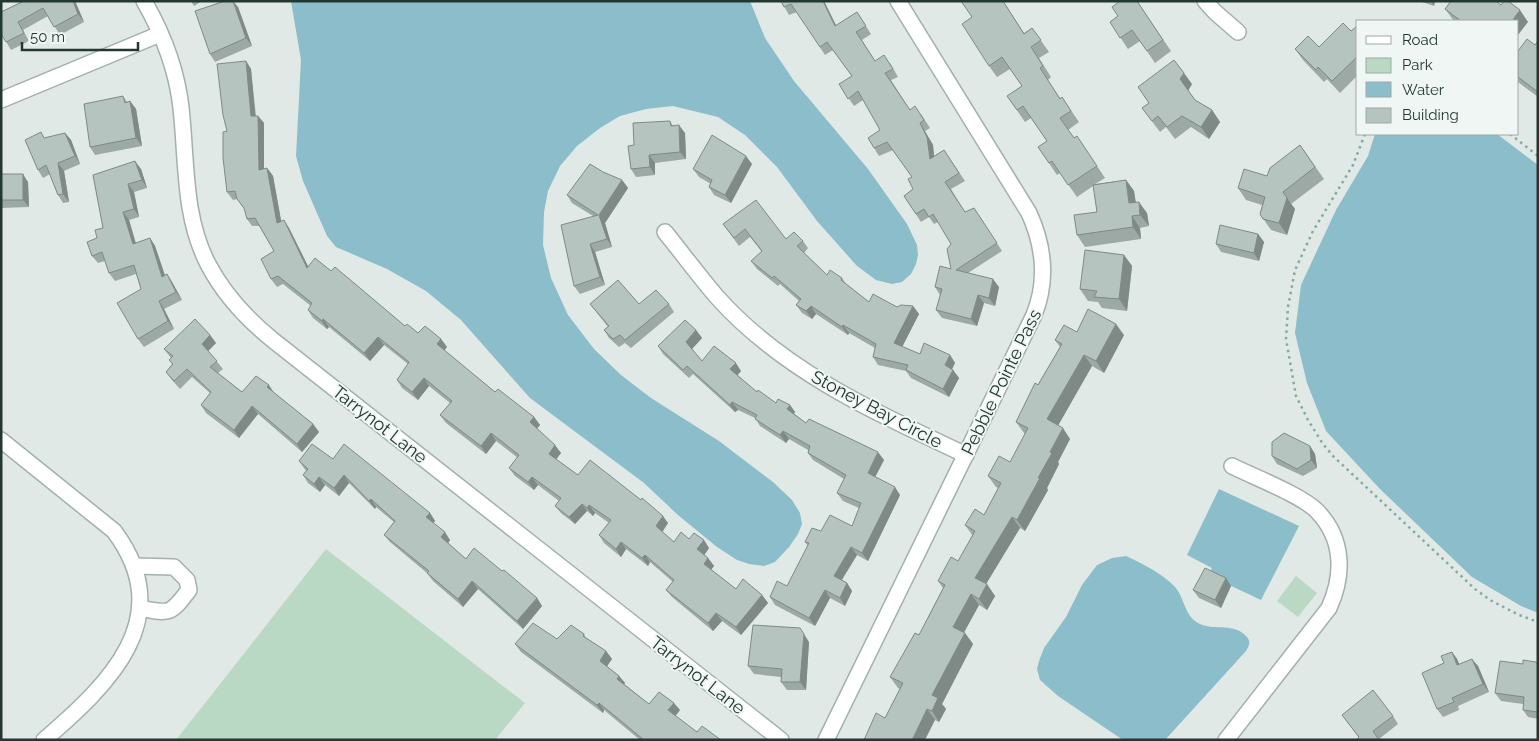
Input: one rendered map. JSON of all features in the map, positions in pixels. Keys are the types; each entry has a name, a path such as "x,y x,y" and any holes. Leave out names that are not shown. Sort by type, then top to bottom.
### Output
{"street":[{"name":"Tarrynot Lane","path":"144,1 160,34 174,73 181,107 188,193 193,223 208,266 238,308 274,342 780,740"},
{"name":"Pebble Pointe Pass","path":"826,740 1034,315 1040,301 1043,275 1040,240 1029,213 898,1"},
{"path":"1205,1 1214,12 1238,32"},
{"path":"1,100 160,34"},
{"name":"Stoney Bay Circle","path":"665,232 717,297 740,320 799,368 858,403 966,455"},
{"path":"1,440 114,531 126,548 134,566 140,589 140,608 132,640 120,662 79,708 44,740"},
{"path":"1226,740 1329,608 1338,587 1340,565 1337,542 1317,511 1296,497 1232,466"},
{"path":"134,566 174,567 187,580 189,590 176,608 168,611 140,608"}],"path":[{"path":"1365,135 1353,165 1313,231 1295,270 1288,307 1286,339 1296,396 1318,436 1334,458 1451,568 1490,600 1519,615 1538,622"},
{"path":"1511,135 1538,156"}],"green space":[{"path":"326,549 525,703 495,740 176,740"},
{"path":"1296,576 1317,593 1298,617 1277,601"}],"water":[{"path":"291,1 750,1 765,38 794,81 868,169 907,224 917,245 918,255 911,274 902,282 892,284 876,280 857,266 817,221 777,167 745,135 718,117 673,106 646,109 620,116 600,128 577,146 560,166 548,191 544,212 543,245 551,278 568,315 594,349 621,375 651,398 719,441 773,482 792,500 800,513 802,524 789,547 775,562 764,566 749,564 737,560 717,547 678,515 644,483 530,398 461,320 426,291 387,269 336,247 327,236 303,181 296,156 301,60"},
{"path":"1375,135 1498,135 1538,165 1538,613 1521,606 1472,577 1380,489 1326,431 1307,383 1295,333 1301,285 1336,210 1368,156"},
{"path":"1219,489 1299,526 1261,600 1208,575 1212,568 1187,555"},
{"path":"1126,556 1152,569 1170,582 1178,591 1188,612 1195,621 1206,626 1231,628 1242,632 1249,641 1246,651 1165,740 1123,740 1058,696 1040,680 1037,669 1044,648 1066,617 1082,585 1097,565 1112,558"}],"building":[{"path":"24,1 73,1 78,14 54,27 43,8 18,22 24,33 6,42 1,34 1,12"},
{"path":"225,1 233,1 246,38 210,54 195,11"},
{"path":"781,1 823,1 835,26 857,12 866,26 856,32 875,61 884,55 893,69 885,73 910,110 915,106 924,120 920,123 927,137 930,159 944,150 959,173 945,182 965,212 974,208 997,243 956,270 993,279 989,298 978,295 971,319 936,310 942,289 935,287 940,266 951,269 947,249 951,244 933,214 929,217 924,209 916,214 904,196 913,189 908,179 912,177 887,142 874,148 868,138 880,130 858,91 848,99 839,84 852,76 827,42 820,47 791,4 784,7"},
{"path":"961,1 1003,1 1024,34 1032,28 1041,40 1031,47 1043,66 1040,68 1060,99 1062,97 1071,111 1060,118 1074,138 1077,136 1097,166 1068,185 1052,161 1049,163 1038,147 1047,141 1023,106 1017,110 1007,96 1022,86 1002,57 989,66 962,24 972,17"},
{"path":"1120,1 1137,1 1163,40 1147,51 1132,30 1120,38 1110,22 1118,16 1112,7"},
{"path":"1451,1 1496,1 1501,5 1504,1 1508,1 1520,10 1513,20 1460,20 1445,9"},
{"path":"1343,23 1351,31 1356,27 1356,58 1332,81 1318,67 1316,70 1295,49 1308,36 1319,47"},
{"path":"1527,39 1535,45 1538,41 1538,92 1519,78 1519,50"},
{"path":"1174,60 1184,73 1180,79 1195,100 1212,110 1201,127 1182,116 1167,127 1158,116 1152,121 1142,108 1149,103 1138,87"},
{"path":"246,61 251,116 258,116 259,170 267,168 277,223 284,220 307,268 315,258 331,271 335,267 405,326 407,324 418,333 425,326 441,339 437,344 495,392 498,389 534,417 530,422 555,445 549,454 578,475 590,460 663,516 656,526 674,542 681,532 689,539 694,533 704,540 697,549 708,558 704,564 736,589 743,579 762,595 736,627 716,613 708,623 666,590 674,580 645,555 642,558 621,542 616,549 599,535 611,520 589,505 587,508 582,504 569,517 555,506 561,498 532,477 528,482 509,468 519,455 491,433 481,446 440,415 452,401 424,378 412,392 397,380 409,362 378,337 364,353 323,319 322,321 308,310 312,303 278,276 271,279 261,259 274,251 255,218 247,219 244,208 237,199 235,191 227,192 223,158 223,132 227,131 223,115 217,64"},
{"path":"123,96 125,103 130,101 136,138 90,147 84,104"},
{"path":"670,121 671,126 679,125 680,152 649,155 650,167 631,169 628,146 634,145 633,123"},
{"path":"41,132 44,138 65,133 75,156 58,163 63,194 58,195 46,165 38,170 25,140"},
{"path":"712,135 746,156 725,195 709,187 712,180 693,169"},
{"path":"1300,145 1315,167 1283,192 1287,198 1279,223 1263,219 1260,214 1265,197 1238,188 1244,169 1267,176 1270,168"},
{"path":"135,161 142,180 128,184 134,209 123,212 133,244 150,238 162,277 167,274 176,292 159,301 168,321 138,339 117,303 141,289 134,265 109,273 102,252 92,256 87,242 97,238 95,230 103,228 93,175"},
{"path":"590,164 622,180 599,215 607,239 590,244 600,277 574,286 561,225 598,215 567,195"},
{"path":"1,174 23,174 23,200 1,200"},
{"path":"1126,180 1129,203 1139,202 1140,215 1132,216 1133,227 1077,235 1074,215 1097,212 1093,185"},
{"path":"756,200 786,239 794,232 803,241 797,246 827,275 830,270 869,302 873,294 897,307 901,305 913,306 894,343 920,354 924,343 950,355 945,365 953,370 943,389 906,370 908,365 873,357 876,344 843,325 842,327 811,306 806,311 796,305 801,299 774,276 772,278 751,261 762,251 745,229 734,238 723,224"},
{"path":"1220,225 1258,234 1254,253 1216,244"},
{"path":"1085,250 1124,255 1119,299 1094,297 1097,291 1080,289"},
{"path":"618,280 639,304 656,290 669,304 625,340 620,335 613,339 604,330 609,326 590,304"},
{"path":"1088,309 1116,324 1096,361 1084,355 1047,419 1063,428 1038,478 1040,478 1017,520 1012,517 975,578 987,584 979,599 971,594 953,627 965,633 932,695 938,698 932,711 927,709 912,740 864,740 876,713 885,718 903,683 890,677 915,633 919,635 945,585 938,581 951,557 958,561 975,531 965,525 975,509 984,515 1001,483 988,476 999,456 1010,462 1028,428 1016,422 1035,383 1038,385 1062,344 1055,340 1064,325 1077,332"},
{"path":"195,319 210,335 202,344 217,361 210,367 242,392 256,376 313,424 297,444 252,406 234,430 201,405 211,392 187,369 174,381 166,372 173,364 169,360 173,356 164,349"},
{"path":"685,320 696,330 686,342 702,361 714,346 736,363 730,369 757,392 758,390 776,403 778,399 790,405 787,409 806,423 809,419 878,452 868,473 895,487 862,553 851,547 834,576 847,583 840,598 825,590 809,618 770,597 777,581 787,586 809,543 805,542 812,528 821,531 830,515 852,526 861,503 837,493 846,475 808,453 810,446 783,431 780,435 755,419 757,415 732,402 730,405 687,366 683,370 658,346"},
{"path":"1284,433 1310,446 1311,460 1297,469 1272,456 1272,442"},
{"path":"312,444 333,459 344,444 430,513 426,517 445,532 441,537 466,559 474,548 537,598 517,621 472,581 458,599 427,573 429,571 384,535 395,521 371,499 369,501 344,475 334,488 319,477 314,484 303,475 308,469 299,461"},
{"path":"1205,568 1226,578 1215,600 1193,590"},
{"path":"533,623 557,639 571,625 584,634 583,636 606,651 600,661 619,676 617,679 649,704 659,692 674,703 668,710 697,732 702,726 721,740 644,740 599,703 597,705 515,644"},
{"path":"753,625 800,628 804,634 800,682 781,682 782,669 748,666"},
{"path":"1452,652 1457,665 1472,659 1483,684 1452,698 1454,702 1437,709 1422,673 1444,663 1441,656"},
{"path":"1523,660 1536,662 1538,665 1538,712 1523,710 1524,697 1495,693 1500,661 1523,664"},
{"path":"1373,690 1393,716 1373,731 1379,740 1356,740 1359,737 1342,715"}]}
